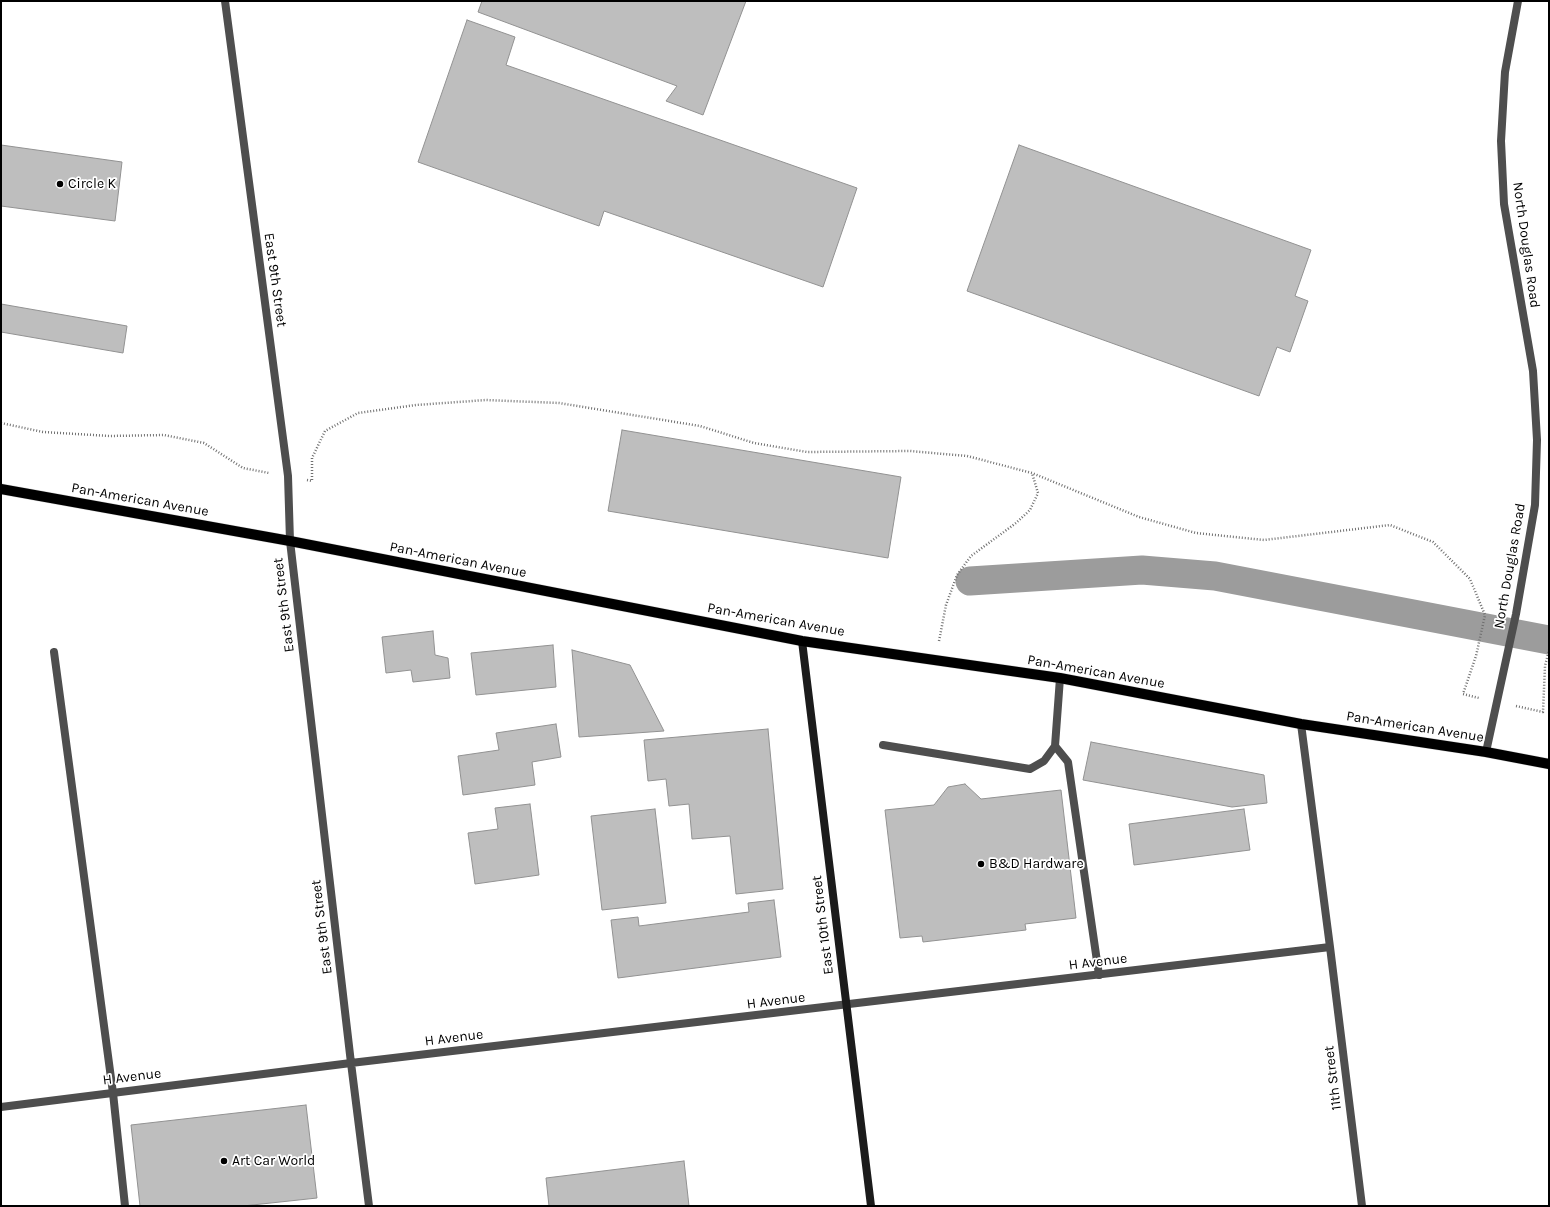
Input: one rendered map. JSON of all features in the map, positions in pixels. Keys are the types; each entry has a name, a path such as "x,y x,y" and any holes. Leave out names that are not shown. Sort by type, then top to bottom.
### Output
{"main road":[{"name":"Pan-American Avenue","path":"1,489 290,541 802,641 1060,678 1301,724 1486,752 1549,764"},
{"name":"East 10th Street","path":"802,641 871,1206"}],"street":[{"name":"East 9th Street","path":"225,1 288,476 290,541 369,1206"},
{"name":"North Douglas Road","path":"1486,752 1516,614 1534,505 1537,440 1533,372 1504,204 1501,142 1505,72 1518,1"},
{"path":"54,652 113,1093 125,1206"},
{"path":"883,745 1030,769 1044,761 1055,746 1060,678"},
{"path":"1301,724 1330,947"},
{"path":"1055,746 1068,762 1099,975"},
{"name":"H Avenue","path":"1,1106 1330,947"},
{"name":"11th Street","path":"1330,947 1362,1206"}],"path":[{"path":"1,423 43,432 110,436 164,435 204,443 243,468 312,481 312,458 325,431 358,412 416,405 486,400 559,403 632,414 700,426 754,443 807,452 910,451 967,456 1032,472 1139,518 1196,533 1264,540 1390,525 1433,542 1470,579 1485,614 1476,656"},
{"path":"935,660 946,605 957,575 971,556 1016,523 1030,510 1038,493 1032,472"},
{"path":"1544,712 1545,666 1549,650"}],"building":[{"path":"482,1 746,1 703,115 666,101 677,86 478,12"},
{"path":"467,20 515,37 506,65 857,188 823,287 604,211 599,226 418,162"},
{"name":"Circle K","path":"1,145 122,162 115,221 1,206"},
{"path":"1019,145 1311,250 1295,296 1308,301 1290,352 1277,347 1259,396 967,291"},
{"path":"1,304 127,326 123,353 1,332"},
{"path":"622,430 901,477 888,558 608,511"},
{"path":"433,631 435,655 448,658 450,678 413,682 411,670 386,673 382,637"},
{"path":"553,645 556,687 476,695 471,653"},
{"path":"572,650 630,665 664,731 579,737"},
{"path":"556,724 561,757 532,762 535,785 463,795 458,756 499,750 496,733"},
{"path":"768,729 783,889 736,894 730,836 692,839 689,804 669,806 666,779 648,781 644,740"},
{"path":"1091,742 1264,775 1267,803 1232,807 1083,780"},
{"name":"B&D Hardware","path":"965,784 981,799 1061,790 1076,918 1025,924 1026,930 923,942 922,936 900,938 885,810 934,805 948,787"},
{"path":"530,804 539,875 475,884 468,833 498,829 495,808"},
{"path":"655,809 666,903 602,910 591,816"},
{"path":"1244,809 1250,850 1134,865 1129,824"},
{"path":"774,900 781,957 618,978 611,920 638,917 639,926 749,912 748,903"},
{"name":"Art Car World","path":"306,1105 317,1198 243,1206 140,1206 131,1125"},
{"path":"684,1161 689,1206 549,1206 546,1178"}],"waterway":[{"path":"970,581 1142,570 1215,576 1549,640"}],"place":[{"name":"Circle K","path":"60,184"},
{"name":"B&D Hardware","path":"981,864"},
{"name":"Art Car World","path":"224,1161"}]}
